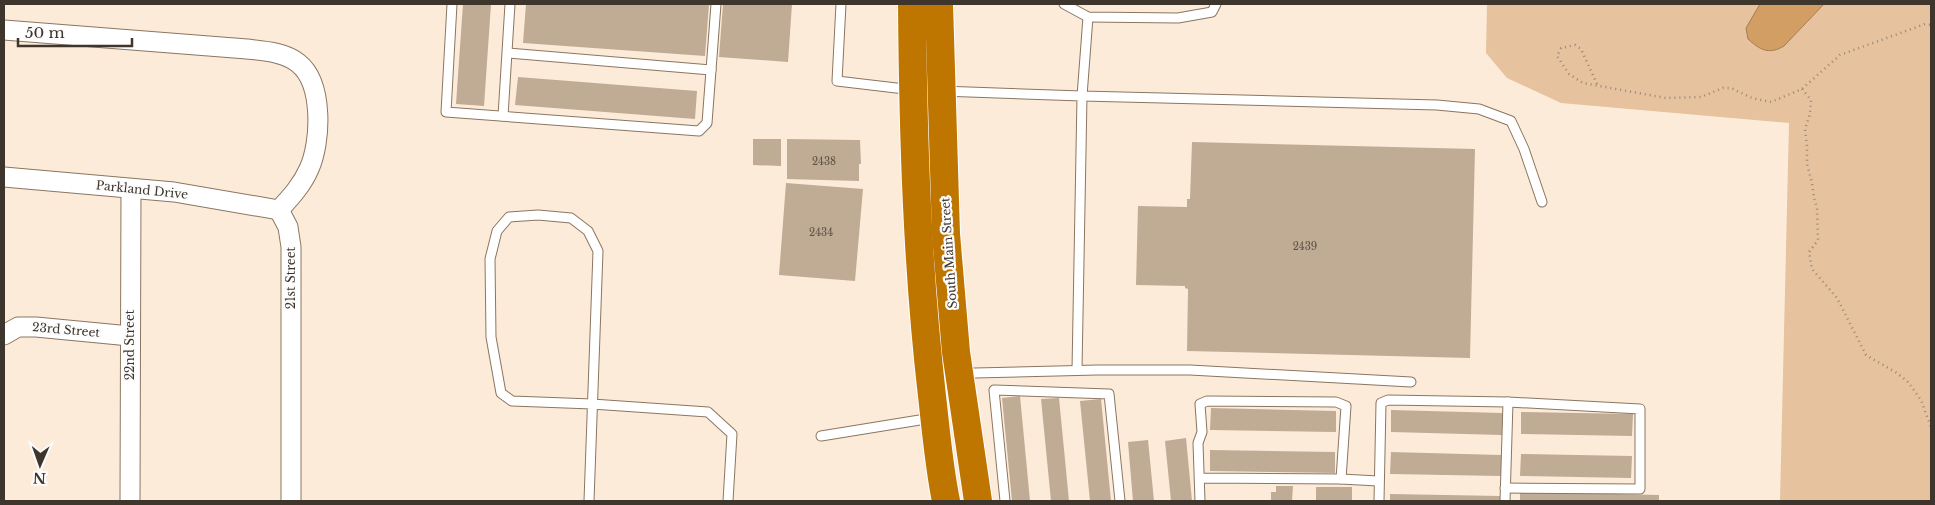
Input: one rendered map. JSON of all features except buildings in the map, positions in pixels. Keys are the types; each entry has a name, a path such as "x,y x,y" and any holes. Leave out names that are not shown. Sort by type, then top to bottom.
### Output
{"highway":[{"path":"912,4 917,235 929,374 946,501"},
{"name":"South Main Street","path":"939,4 946,234 959,373 978,501"}],"street":[{"path":"4,30 276,53 296,61 306,71 316,94 318,131 310,169 301,184 279,210"},
{"name":"Parkland Drive","path":"4,177 174,192 279,210"},
{"name":"22nd Street","path":"130,501 131,189"},
{"name":"21st Street","path":"279,210 288,227 292,247 291,501"},
{"name":"23rd Street","path":"4,335 18,327 36,327 130,336"}],"lane":[{"path":"452,4 446,112 699,131 706,124 716,4"},
{"path":"503,116 510,4"},
{"path":"841,4 837,82 913,90 1437,106 1479,109 1511,121 1524,149 1542,202"},
{"path":"1064,4 1088,17 1178,18 1212,12 1216,4"},
{"path":"1077,370 1082,96 1088,17"},
{"path":"508,53 711,70"},
{"path":"589,501 592,404 598,251 588,231 571,218 538,214 509,217 497,231 490,259 491,337 501,393 512,400 592,404 708,412 732,434 728,501"},
{"path":"929,374 1077,370 1190,370 1411,382"},
{"path":"1005,501 994,390 1109,394 1120,501"},
{"path":"1379,501 1381,403 1388,400 1508,402 1640,409 1640,489 1506,488"},
{"path":"1200,501 1198,443 1202,432 1200,404 1207,401 1336,402 1346,406 1341,479"},
{"path":"1505,501 1508,402"},
{"path":"821,436 934,418"},
{"path":"1199,478 1378,481"}],"path":[{"path":"1597,84 1582,49 1575,45 1561,48 1558,56 1569,74 1583,84 1597,84 1666,98 1701,97 1723,88 1731,88 1752,98 1771,102 1802,89 1840,54 1925,24 1931,25"},
{"path":"1802,89 1811,100 1810,114 1805,130 1807,164 1817,208 1818,240 1809,252 1812,269 1837,298 1866,355 1897,372 1908,382 1921,400 1931,426"}],"shaded area":[{"path":"1487,4 1931,4 1931,501 1780,501 1789,123 1561,103 1507,78 1486,53"},
{"path":"1760,4 1824,4 1784,46 1769,51 1757,46 1748,39 1746,28"}]}
